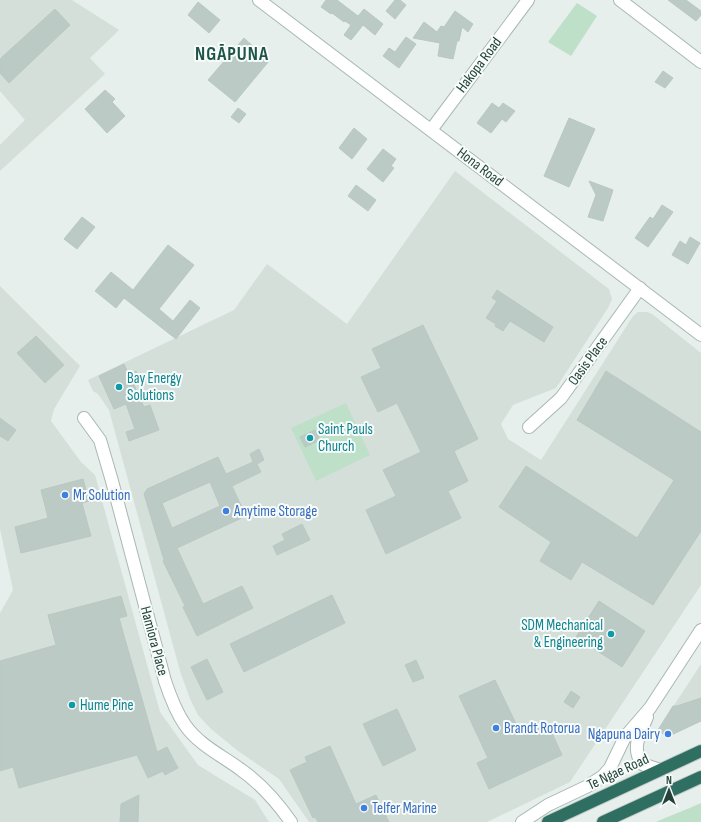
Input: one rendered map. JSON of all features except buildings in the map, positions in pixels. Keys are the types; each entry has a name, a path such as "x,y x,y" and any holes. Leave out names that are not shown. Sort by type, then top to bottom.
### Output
{"highway":[{"name":"Te Ngae Road","path":"548,822 701,751"},
{"path":"603,822 701,777"}],"street":[{"name":"Hona Road","path":"260,0 701,335"},
{"name":"Hakopa Road","path":"431,130 528,0"},
{"path":"620,0 701,62"},
{"name":"Oasis Place","path":"528,427 561,398 640,288"},
{"name":"Hamiora Place","path":"84,418 100,440 165,681 174,705 185,726 197,739 241,769 263,789 291,822"},
{"path":"522,822 548,805 588,786 603,776 610,768 625,737 650,708 701,630"},
{"path":"650,708 637,741 637,754 642,764 660,770"}],"shaded area":[{"path":"0,0 72,0 119,30 90,58 105,74 0,171 0,145 25,120 0,91"},
{"path":"455,171 609,289 612,299 608,308 556,388 513,405 501,424 508,439 541,460 633,316 638,312 647,312 652,314 701,353 701,585 570,782 487,822 309,822 279,779 238,751 211,729 198,715 190,699 180,671 109,410 98,394 93,391 88,380 234,310 267,264 347,324"},
{"path":"0,286 80,366 54,409 51,421 81,462 95,475 160,712 198,765 255,800 269,822 0,822 0,613 13,590 0,529"},
{"path":"701,664 701,721 667,737 658,730"}],"green space":[{"path":"577,3 597,16 571,56 548,42"},
{"path":"346,403 370,455 316,481 291,428"},
{"path":"701,803 701,822 656,822 690,808"}],"place":[{"name":"Bay Energy Solutions","path":"119,387"},
{"name":"Saint Pauls Church","path":"310,438"},
{"name":"Mr Solution","path":"65,495"},
{"name":"Anytime Storage","path":"226,511"},
{"name":"SDM Mechanical & Engineering","path":"611,634"},
{"name":"Hume Pine","path":"72,705"},
{"name":"Brandt Rotorua","path":"496,728"},
{"name":"Ngapuna Dairy","path":"668,734"},
{"name":"Telfer Marine","path":"364,808"}],"district":[{"name":"NGĀPUNA","path":"232,54"}]}
